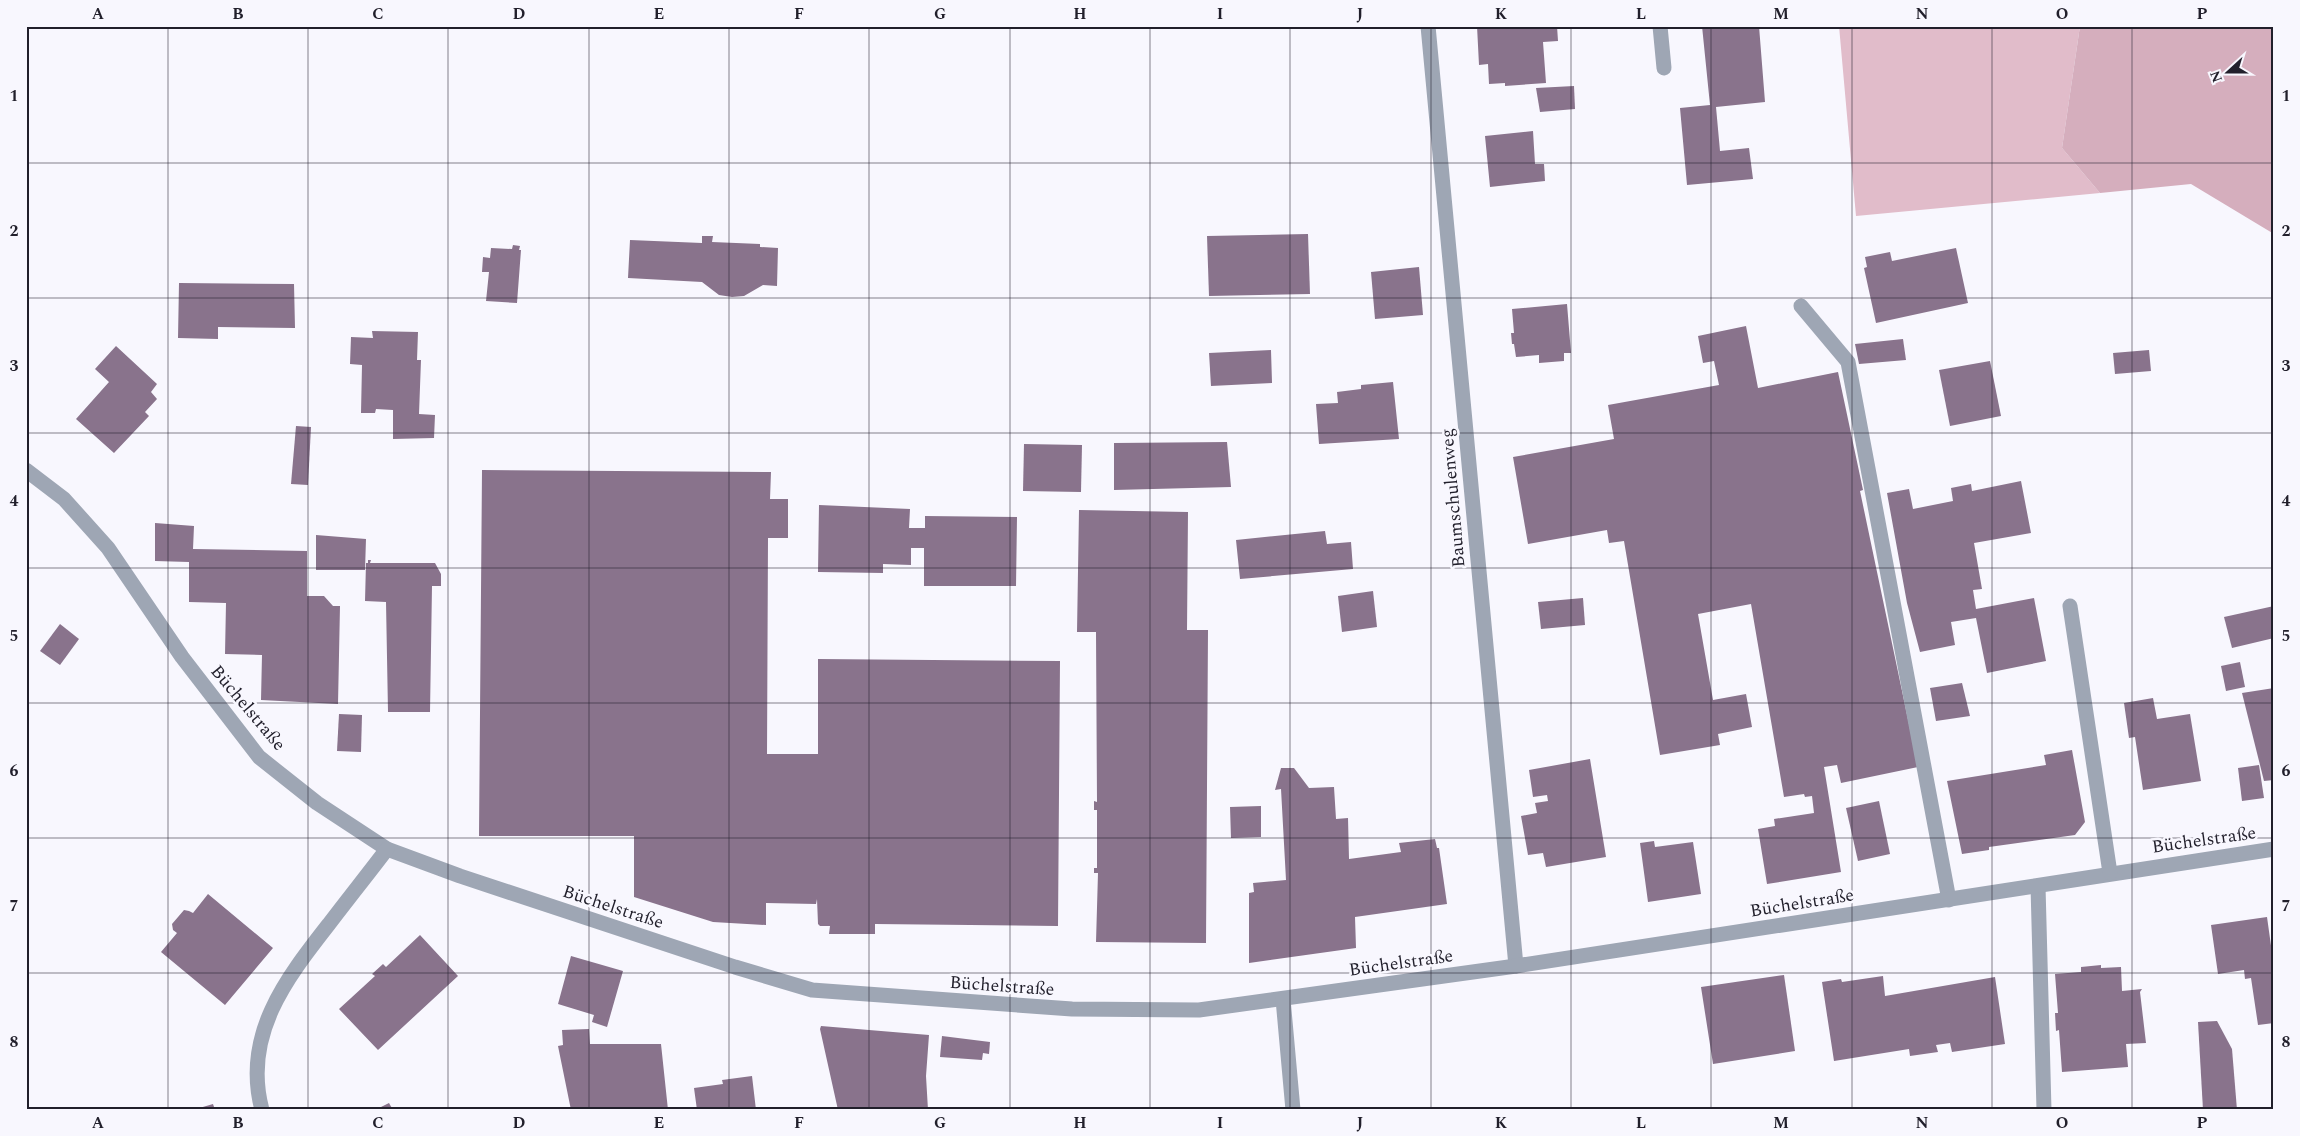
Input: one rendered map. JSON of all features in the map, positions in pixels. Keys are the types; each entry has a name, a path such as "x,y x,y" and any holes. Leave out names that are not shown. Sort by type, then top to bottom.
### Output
{"street":[{"name":"Baumschulenweg","path":"1428,26 1516,966"},
{"path":"1660,26 1664,68"},
{"path":"1801,306 1848,362 1949,900"},
{"name":"Büchelstraße","path":"26,470 64,499 108,548 182,657 259,757 317,803 388,849 460,876 735,967 812,990 1072,1009 1199,1010 1516,966 2274,849"},
{"path":"2070,606 2110,873"},
{"path":"262,1110 257,1077 260,1051 271,1008 284,983 300,960 388,849"},
{"path":"2038,886 2044,1110"},
{"path":"1283,999 1293,1110"}],"shaded area":[{"path":"1839,26 2080,26 2062,148 2100,193 1856,216"},
{"path":"2080,26 2274,26 2274,234 2191,184 2100,193 2062,148"}],"building":[{"path":"1477,26 1557,26 1558,41 1543,42 1546,83 1505,86 1505,83 1489,84 1488,64 1479,65"},
{"path":"1702,26 1759,26 1765,102 1716,107 1720,151 1749,148 1753,179 1687,185 1680,108 1710,105"},
{"path":"1574,86 1575,109 1540,112 1536,88"},
{"path":"1533,131 1535,164 1544,164 1545,181 1490,187 1485,136"},
{"path":"1308,234 1310,294 1209,296 1207,236"},
{"path":"702,236 713,236 712,242 760,244 760,247 778,248 777,286 763,285 744,296 732,297 719,295 702,282 628,278 630,240 702,243"},
{"path":"513,245 520,246 519,250 521,250 517,303 486,301 489,272 482,272 483,257 490,258 491,248 512,249"},
{"path":"1956,248 1968,303 1876,323 1864,268 1867,267 1865,257 1890,252 1892,261"},
{"path":"1419,267 1423,315 1375,319 1371,272"},
{"path":"179,283 294,284 295,328 218,327 218,339 178,338"},
{"path":"1567,304 1571,353 1564,353 1564,361 1539,363 1539,355 1516,357 1511,333 1514,333 1512,309"},
{"path":"1746,326 1758,388 1838,372 1863,490 1860,491 1918,767 1841,783 1837,765 1824,767 1841,872 1767,884 1758,829 1775,826 1774,819 1814,813 1812,796 1805,797 1804,794 1784,797 1751,604 1698,614 1713,700 1746,694 1752,727 1718,734 1720,745 1660,755 1624,541 1609,543 1607,530 1528,544 1513,457 1614,439 1608,405 1719,385 1714,361 1703,363 1698,336"},
{"path":"372,331 418,332 417,360 421,360 419,414 435,415 434,438 393,439 393,410 376,409 375,413 361,413 362,365 350,364 351,337 373,338"},
{"path":"1903,339 1906,360 1859,364 1855,344"},
{"path":"116,346 157,384 151,392 157,399 145,412 149,416 114,453 76,419 109,382 95,369"},
{"path":"1271,350 1272,383 1211,386 1209,353"},
{"path":"2149,350 2151,371 2115,374 2113,353"},
{"path":"1990,361 2001,416 1950,426 1939,370"},
{"path":"1393,382 1399,439 1319,444 1316,404 1338,403 1337,392 1361,389 1361,385"},
{"path":"296,426 311,427 308,485 291,484"},
{"path":"1227,442 1231,487 1114,490 1114,443"},
{"path":"1024,444 1082,445 1081,492 1023,491"},
{"path":"482,470 771,472 770,499 788,499 788,538 768,538 767,754 818,754 818,659 1060,661 1058,926 875,924 875,934 829,934 830,926 820,926 818,924 817,899 816,904 766,903 766,925 713,922 634,897 634,836 479,836"},
{"path":"2021,481 2031,533 1974,543 1982,589 1973,590 1976,609 2034,598 2046,661 1987,673 1976,618 1951,622 1955,645 1920,652 1907,603 1887,493 1909,489 1913,509 1953,501 1951,488 1971,484 1972,491"},
{"path":"819,505 910,509 909,528 925,528 925,516 1017,517 1016,586 924,586 924,548 911,548 911,565 883,564 883,573 818,572"},
{"path":"1079,510 1188,512 1187,630 1208,630 1206,943 1096,942 1098,873 1094,873 1094,868 1097,868 1097,810 1094,810 1094,801 1097,802 1096,632 1077,632"},
{"path":"155,523 194,526 193,549 307,551 307,596 324,596 333,606 340,606 338,704 261,700 262,655 225,654 226,603 189,602 189,562 155,561"},
{"path":"1325,531 1327,544 1351,542 1353,569 1240,579 1236,540"},
{"path":"316,535 366,539 365,570 316,570"},
{"path":"368,560 371,560 370,563 435,563 441,574 441,586 432,586 430,712 388,712 386,602 365,601 366,563 368,563"},
{"path":"1373,591 1377,627 1342,632 1338,596"},
{"path":"1583,598 1585,625 1541,629 1538,602"},
{"path":"2274,606 2274,638 2232,648 2224,617"},
{"path":"60,624 79,639 60,665 40,651"},
{"path":"2240,662 2245,687 2226,691 2221,666"},
{"path":"1962,683 1970,716 1936,721 1930,688"},
{"path":"2274,688 2274,780 2264,781 2242,693"},
{"path":"2153,698 2157,719 2190,714 2201,781 2143,790 2135,737 2129,738 2124,703"},
{"path":"339,714 362,715 361,752 337,751"},
{"path":"2072,750 2085,822 2075,835 1989,847 1989,850 1962,854 1947,781 2046,765 2044,755"},
{"path":"1590,759 1606,857 1546,867 1543,853 1528,855 1521,816 1537,813 1535,803 1548,801 1547,795 1533,797 1529,770"},
{"path":"2259,765 2264,798 2242,801 2238,768"},
{"path":"1281,768 1294,768 1309,788 1334,787 1336,819 1348,818 1349,859 1401,852 1399,843 1435,839 1437,848 1439,848 1447,904 1355,917 1356,948 1249,963 1249,893 1254,892 1253,883 1286,880 1281,789 1275,790"},
{"path":"1879,801 1890,854 1858,861 1846,808"},
{"path":"1261,806 1261,837 1231,838 1230,807"},
{"path":"1654,841 1655,847 1693,842 1701,894 1648,902 1640,843"},
{"path":"208,894 273,948 225,1005 161,952 177,933 173,930 172,924 184,910 193,913"},
{"path":"2267,917 2274,967 2274,1023 2258,1025 2251,978 2245,979 2244,970 2218,974 2211,925"},
{"path":"420,935 458,976 378,1050 339,1009 375,976 372,974 383,964 386,967"},
{"path":"571,956 623,971 607,1027 592,1022 594,1015 558,1004"},
{"path":"2101,965 2101,968 2121,967 2122,991 2142,989 2140,992 2146,1043 2126,1044 2128,1067 2062,1072 2059,1030 2056,1031 2055,1013 2058,1013 2055,974 2081,972 2081,967"},
{"path":"1784,975 1795,1051 1713,1064 1701,987"},
{"path":"1883,976 1885,996 1995,977 2005,1044 1952,1052 1950,1043 1936,1045 1938,1052 1910,1056 1909,1049 1834,1061 1822,982 1841,979 1842,982"},
{"path":"2217,1021 2232,1049 2237,1110 2203,1110 2198,1022"},
{"path":"821,1026 929,1035 926,1076 928,1110 838,1110 820,1029"},
{"path":"589,1029 590,1044 661,1044 668,1110 571,1110 558,1046 563,1045 562,1030"},
{"path":"942,1036 990,1042 989,1054 983,1053 982,1060 940,1057"},
{"path":"752,1076 756,1110 697,1110 694,1088 723,1084 722,1080"},
{"path":"389,1103 393,1110 375,1110"},
{"path":"213,1104 215,1110 196,1110 196,1109"}]}
